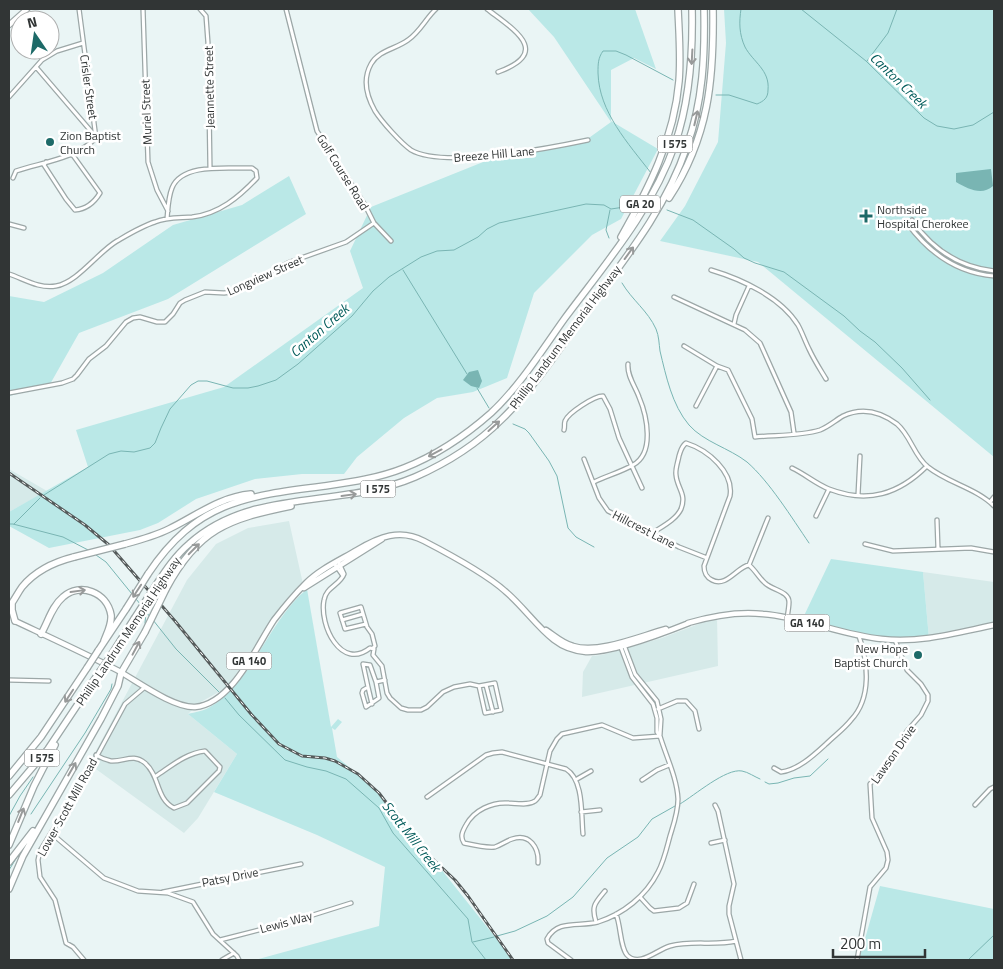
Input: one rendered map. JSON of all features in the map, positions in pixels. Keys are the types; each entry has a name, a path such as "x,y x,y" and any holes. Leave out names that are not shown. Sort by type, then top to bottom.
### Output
{"highway":[{"name":"GA 20","path":"606,263 646,193 659,164 669,134 679,79 678,9"},
{"name":"Phillip Landrum Memorial Highway","path":"9,776 41,737 148,574 173,542 190,527 209,514 239,500 278,492 356,482 383,475 430,456 465,434 492,412 514,387 640,216 665,171 687,100 691,72 692,9"},
{"name":"Phillip Landrum Memorial Highway","path":"9,795 48,749 172,561 187,545 226,518 242,512 264,506 369,492 414,478 457,455 488,432 528,390 648,226 663,204 677,174 694,124 703,76 704,9"},
{"name":"GA 20","path":"648,226 670,197 682,177 696,146 705,116 711,89 713,66 713,9"},
{"path":"12,620 10,605 24,585 38,572 58,562 168,530 207,508 230,498 247,494 278,492"},
{"path":"9,889 22,856 96,727 118,686 121,673 145,632 166,589 191,551 226,524 253,514 331,498"},
{"path":"41,634 54,608 63,596 71,592 86,590 94,592 102,598 109,608 111,621 104,641"},
{"path":"9,845 34,786 70,717"},
{"path":"9,862 47,811"}],"main road":[{"path":"9,25 27,9"},
{"name":"GA 140","path":"41,634 184,706 198,706 212,702 226,691 239,676 278,615 300,590 374,540 395,534 408,535 435,547 504,590 542,629 578,648 596,648 622,643 714,616 746,613 787,618 859,636 895,640 928,639 994,625"},
{"path":"12,620 41,634"},
{"path":"127,665 131,678"}],"street":[{"name":"Crisler Street","path":"13,178 16,171 72,154 96,138 79,9"},
{"name":"Muriel Street","path":"143,9 148,162 157,190 168,211"},
{"name":"Jeannette Street","path":"200,9 206,16 208,43 210,168"},
{"name":"Golf Course Road","path":"286,9 314,125 337,159 374,223 391,241"},
{"name":"Breeze Hill Lane","path":"436,9 408,40 377,55 370,66 366,79 366,89 371,105 378,116 411,150 424,156 455,159 545,149 588,140"},
{"path":"486,9 521,36 525,45 523,56 519,63 498,72"},
{"path":"9,97 50,54 83,43"},
{"path":"36,67 96,138"},
{"path":"46,161 44,165 66,199 75,210 82,209 95,201 100,193 72,154"},
{"path":"9,274 45,287 58,286 78,273 118,240 156,221 194,217 217,210 240,195 257,177 256,171 252,168 210,168 186,173 175,182 169,198 167,219"},
{"path":"912,220 930,242 949,256 973,267 994,271"},
{"name":"Longview Street","path":"9,393 62,383 73,379 89,359 106,346 126,322 133,318 140,317 156,322 165,322 180,303 185,300 205,292 232,292 290,262 346,242 374,223"},
{"path":"907,223 924,244 945,260 971,272 994,276"},
{"path":"9,224 24,228"},
{"path":"711,270 748,286 776,302 793,318 826,379"},
{"path":"734,324 748,286"},
{"path":"674,297 734,324 752,334 760,343 791,412 794,433"},
{"path":"684,346 717,366 728,370 752,419 755,437 820,430 852,413 875,412 888,418 901,429 910,440 919,458 927,466 994,506"},
{"path":"594,482 633,466 640,460 645,448 647,434 644,409 627,370 628,364"},
{"path":"696,406 717,366"},
{"path":"564,430 565,420 573,412 596,396 603,396 610,408 619,438 642,488"},
{"path":"651,534 672,519 681,509 682,495 676,469 682,446 686,443 718,463 729,480 731,489 707,558 704,571 709,579 716,582 729,578 749,565 768,518"},
{"path":"858,495 860,456"},
{"name":"Hillcrest Lane","path":"584,459 599,498 608,511 651,534 707,558"},
{"path":"792,468 829,489 868,496 889,493 906,484 927,466"},
{"path":"816,516 829,489"},
{"path":"990,502 994,497"},
{"path":"937,520 938,549"},
{"path":"865,544 893,551 971,548 994,552"},
{"path":"337,564 343,576 342,580 330,588 325,596 323,616 329,635 341,650 349,653 373,655 382,666 387,693 401,708 421,710 443,692 454,687 495,683 501,710 485,713 479,686"},
{"path":"749,565 765,583 788,596 790,601 787,618"},
{"path":"366,624 345,629 340,613 361,607 366,624 375,641 373,655"},
{"path":"342,620 363,614"},
{"path":"774,768 781,772 792,769 815,754 853,719 863,699 867,674 859,636"},
{"name":"Lawson Drive","path":"857,960 870,887 886,868 888,860 887,852 872,818 870,784 893,757 907,731 921,715 928,701 926,692 907,670 895,640"},
{"path":"571,960 548,943 549,935 563,925 579,926 616,914 640,897 658,871 676,815 678,796 660,736 662,731 657,709 652,700 632,677 622,643"},
{"path":"363,654 370,648 373,648"},
{"path":"368,687 362,693 366,707 372,704 379,698 370,665 363,664 372,704"},
{"path":"9,680 49,681"},
{"path":"376,682 385,680"},
{"path":"486,685 493,712"},
{"name":"Lower Scott Mill Road","path":"84,960 66,942 55,900 40,877 38,860 40,851 125,704 145,686"},
{"path":"657,709 677,701 686,701 695,710 699,729"},
{"path":"538,863 538,853 534,845 521,838 511,839 501,845 492,847 464,843 461,836 469,820 486,807 506,803 524,804 535,802 540,795 553,745 562,734 602,725 633,738 660,736"},
{"path":"96,755 113,761 137,758 146,764 156,776 162,800 174,808 187,803 220,767 205,751 185,758 156,776"},
{"path":"427,797 486,755 493,752 502,752 571,772 576,779 584,834"},
{"path":"642,780 669,765"},
{"path":"576,779 591,771"},
{"path":"975,805 994,787"},
{"path":"715,805 725,840 734,884 729,914 741,960"},
{"path":"581,812 600,810"},
{"path":"51,833 104,878 138,891 176,895 193,902 213,934 239,960"},
{"path":"710,843 725,840"},
{"name":"Patsy Drive","path":"160,892 301,864"},
{"path":"640,897 654,910 679,908 687,903 694,884"},
{"path":"596,922 593,910 596,901 605,891"},
{"name":"Lewis Way","path":"220,940 351,903"},
{"path":"616,914 624,949 629,958 634,960 645,958 669,946 720,944 736,941"},
{"path":"222,960 234,953"}],"shaded area":[{"path":"528,9 635,9 656,69 634,58 611,70 611,121 658,149 621,219 592,235 534,293 507,378 473,392 437,398 404,418 357,457 344,474 302,474 255,479 196,499 158,523 140,530 49,548 9,526 9,512 88,467 76,430 224,387 363,288 350,251 371,207 508,152 586,140 611,122 554,37"},
{"path":"724,9 994,9 994,457 758,262 660,241 685,206 718,142 726,43"},
{"path":"991,169 993,186 984,191 965,187 956,182 956,173"},
{"path":"289,176 306,214 168,299 79,333 49,386 9,396 9,296 44,302 103,273 173,225 242,205"},
{"path":"478,370 482,381 479,388 471,386 463,380 469,372"},
{"path":"9,469 47,491 9,512"},
{"path":"289,521 303,584 292,593 268,624 226,688 199,703 188,714 237,754 198,818 184,833 89,764 187,580 216,544 248,528"},
{"path":"831,559 923,572 929,639 909,643 892,642 859,636 851,631 802,620"},
{"path":"923,572 994,582 994,623 954,635 929,639"},
{"path":"307,589 331,727 338,719 342,722 335,730 332,728 337,757 382,795 513,960 255,960 379,926 385,867 317,835 214,792 237,754 188,714 208,708 225,696 238,683 281,617"},
{"path":"717,617 718,666 582,697 583,672 592,656 602,655 662,638"},
{"path":"880,886 994,909 994,960 859,960"}],"waterway":[{"name":"Canton Creek","path":"716,95 729,95 757,104 764,100 767,95 768,83 764,72 745,47 741,33 741,9"},
{"name":"Canton Creek","path":"801,9 866,61 924,118 937,126 954,129 973,125 994,112"},
{"path":"867,61 888,33 897,9"},
{"name":"Canton Creek","path":"651,173 624,138 603,101 598,73 599,59 603,51 616,51 673,80"},
{"name":"Canton Creek","path":"44,495 109,454 121,451 134,452 150,448 155,443 170,409 191,385 198,381 207,381 233,388 248,388 276,380 298,364 352,316 373,291 389,277 421,257 437,251 454,250 499,223 586,204 604,205 611,209 631,206"},
{"path":"609,238 606,230 610,210"},
{"path":"667,210 693,220 744,258 784,272 844,316 875,342 902,368 930,400"},
{"path":"403,270 467,374"},
{"path":"622,283 649,317 656,329 667,380 683,417 702,436 747,462 764,479 809,543"},
{"path":"477,388 489,408"},
{"path":"513,424 525,429 529,433 557,476 568,528 576,537 594,547"},
{"name":"Canton Creek","path":"14,524 40,498"},
{"name":"Scott Mill Creek","path":"9,524 63,537 90,551"},
{"name":"Scott Mill Creek","path":"96,555 106,562 132,594"},
{"name":"Scott Mill Creek","path":"136,599 141,605"},
{"name":"Scott Mill Creek","path":"144,609 150,617"},
{"name":"Scott Mill Creek","path":"145,623 146,612"},
{"name":"Scott Mill Creek","path":"153,620 176,649 219,692"},
{"path":"31,814 85,733 111,689 112,684"},
{"name":"Scott Mill Creek","path":"225,698 239,715 285,760 326,771 346,779 379,808 393,833 468,919 472,942 486,960"},
{"path":"765,782 769,784 778,783 810,776 828,759"},
{"path":"680,804 719,778 735,771 742,771 760,779"},
{"path":"9,816 33,777"},
{"path":"497,936 515,931 547,916 573,897 607,858 638,837 652,819 675,806"},
{"path":"9,870 17,857"},
{"path":"968,960 994,935"},
{"path":"473,942 494,937"}],"railway":[{"path":"9,473 85,525 109,545 175,621 251,714 279,744 302,756 335,761 358,774 379,793 419,846 455,880 468,896 513,960"}],"place":[{"name":"Zion Baptist Church","path":"50,142"},
{"name":"Northside Hospital Cherokee","path":"866,216"},
{"name":"New Hope Baptist Church","path":"918,655"}]}
